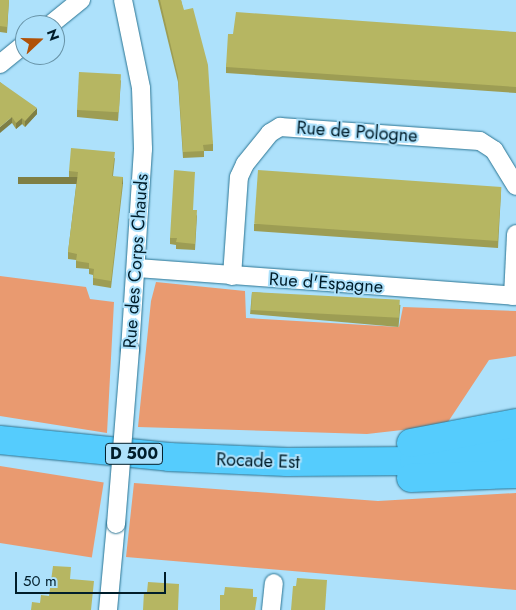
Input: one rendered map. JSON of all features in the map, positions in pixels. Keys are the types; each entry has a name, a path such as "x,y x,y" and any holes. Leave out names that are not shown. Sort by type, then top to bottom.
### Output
{"highway":[{"path":"268,462 334,450 454,437 516,423"},
{"name":"Rocade Est","path":"0,440 160,456 268,462 414,461 516,450"},
{"path":"268,462 344,475 380,477 516,474"}],"street":[{"path":"62,15 81,0"},
{"name":"Rue des Corps Chauds","path":"108,610 143,176 141,88 124,0"},
{"path":"0,64 15,52"},
{"name":"Rue de Pologne","path":"232,276 238,177 244,164 270,133 280,127 480,141 494,150 516,186"},
{"path":"514,296 516,234"},
{"name":"Rue d'Espagne","path":"136,268 514,296"},
{"path":"272,610 274,583"}],"shaded area":[{"path":"0,276 86,287 90,299 114,302 107,433 0,416"},
{"path":"156,282 245,291 246,318 399,327 403,307 516,311 516,356 489,360 446,425 367,434 138,427 151,301"},
{"path":"0,466 104,482 92,557 0,543"},
{"path":"134,483 378,501 516,493 516,590 126,557"}],"building":[{"path":"0,0 9,0 7,27 0,26"},
{"path":"160,0 181,0 184,10 193,8 208,65 213,144 203,145 204,151 183,152 178,76"},
{"path":"236,12 516,32 516,87 226,67 228,34 233,34"},
{"path":"79,72 121,74 119,112 77,110"},
{"path":"0,82 37,108 25,121 22,118 16,123 12,117 0,127"},
{"path":"71,148 115,152 112,176 123,177 111,281 93,278 94,269 89,268 89,263 76,261 77,254 68,252 78,172 69,171"},
{"path":"174,170 195,172 193,210 197,210 195,244 176,242 177,238 170,238"},
{"path":"258,170 501,187 498,241 254,224"},
{"path":"252,292 400,300 399,318 251,310"},
{"path":"53,566 71,567 70,579 94,581 91,610 31,610 32,602 40,603 41,595 49,596"},
{"path":"297,578 327,580 325,610 291,610 293,586 296,586"},
{"path":"148,582 179,584 178,610 143,610 144,592 147,592"},
{"path":"225,587 253,589 253,597 257,597 255,610 220,610 220,595 224,595"}]}
